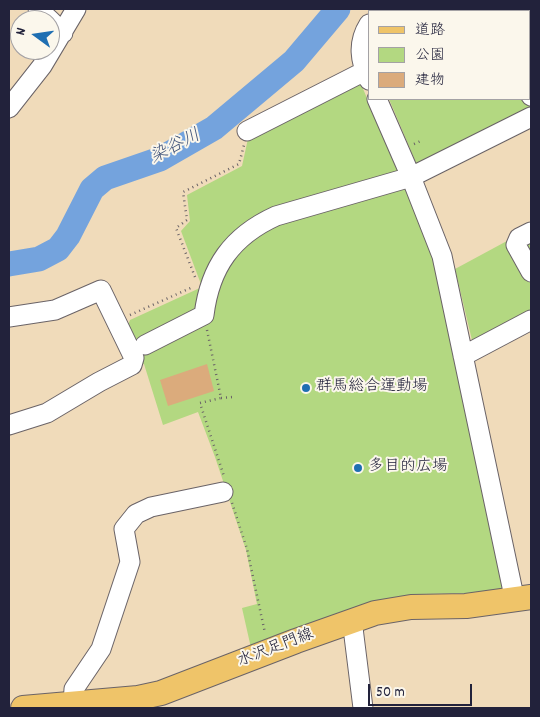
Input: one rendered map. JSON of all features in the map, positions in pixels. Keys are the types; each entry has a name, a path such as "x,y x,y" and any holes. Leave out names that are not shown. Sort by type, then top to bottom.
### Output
{"main road":[{"name":"水沢足門線","path":"35,708 138,698 161,693 350,621 393,609 466,606 523,599"}],"street":[{"path":"60,20 76,9"},
{"path":"247,131 367,76 360,56 362,38 368,26"},
{"path":"9,108 42,66 44,60"},
{"path":"377,100 411,177 442,256 464,356 523,599"},
{"path":"145,345 204,315 206,300 215,271 231,248 256,225 335,193 411,177 531,117"},
{"path":"531,232 519,238 516,245 531,272"},
{"path":"9,317 55,310 101,290 134,358 132,365 47,413 9,425"},
{"path":"464,356 531,320"},
{"path":"73,704 74,689 101,649 130,562 124,529 136,514 152,507 223,492"},
{"path":"350,621 353,628 363,708"}],"path":[{"path":"121,332 127,317 198,284 176,228 187,220 183,192 239,164 247,131"},
{"path":"221,398 233,397"}],"green space":[{"path":"531,9 531,107 420,164 416,163 389,100 530,100 530,10 414,10"},
{"name":"群馬総合運動場","path":"353,81 361,84 433,254 504,588 501,593 419,594 395,597 363,606 251,648 242,608 257,604 246,550 198,412 163,425 144,364 141,364 126,330 130,320 202,287 181,231 190,221 187,195 242,166 249,134"},
{"path":"531,228 531,325 476,357 455,269"}],"building":[{"path":"207,364 214,391 168,406 160,380"}],"waterway":[{"name":"染谷川","path":"9,264 39,259 58,249 68,236 92,189 105,178 160,159 214,128 294,61 338,9"}],"place":[{"name":"群馬総合運動場","path":"306,388"},
{"name":"多目的広場","path":"358,468"}]}
